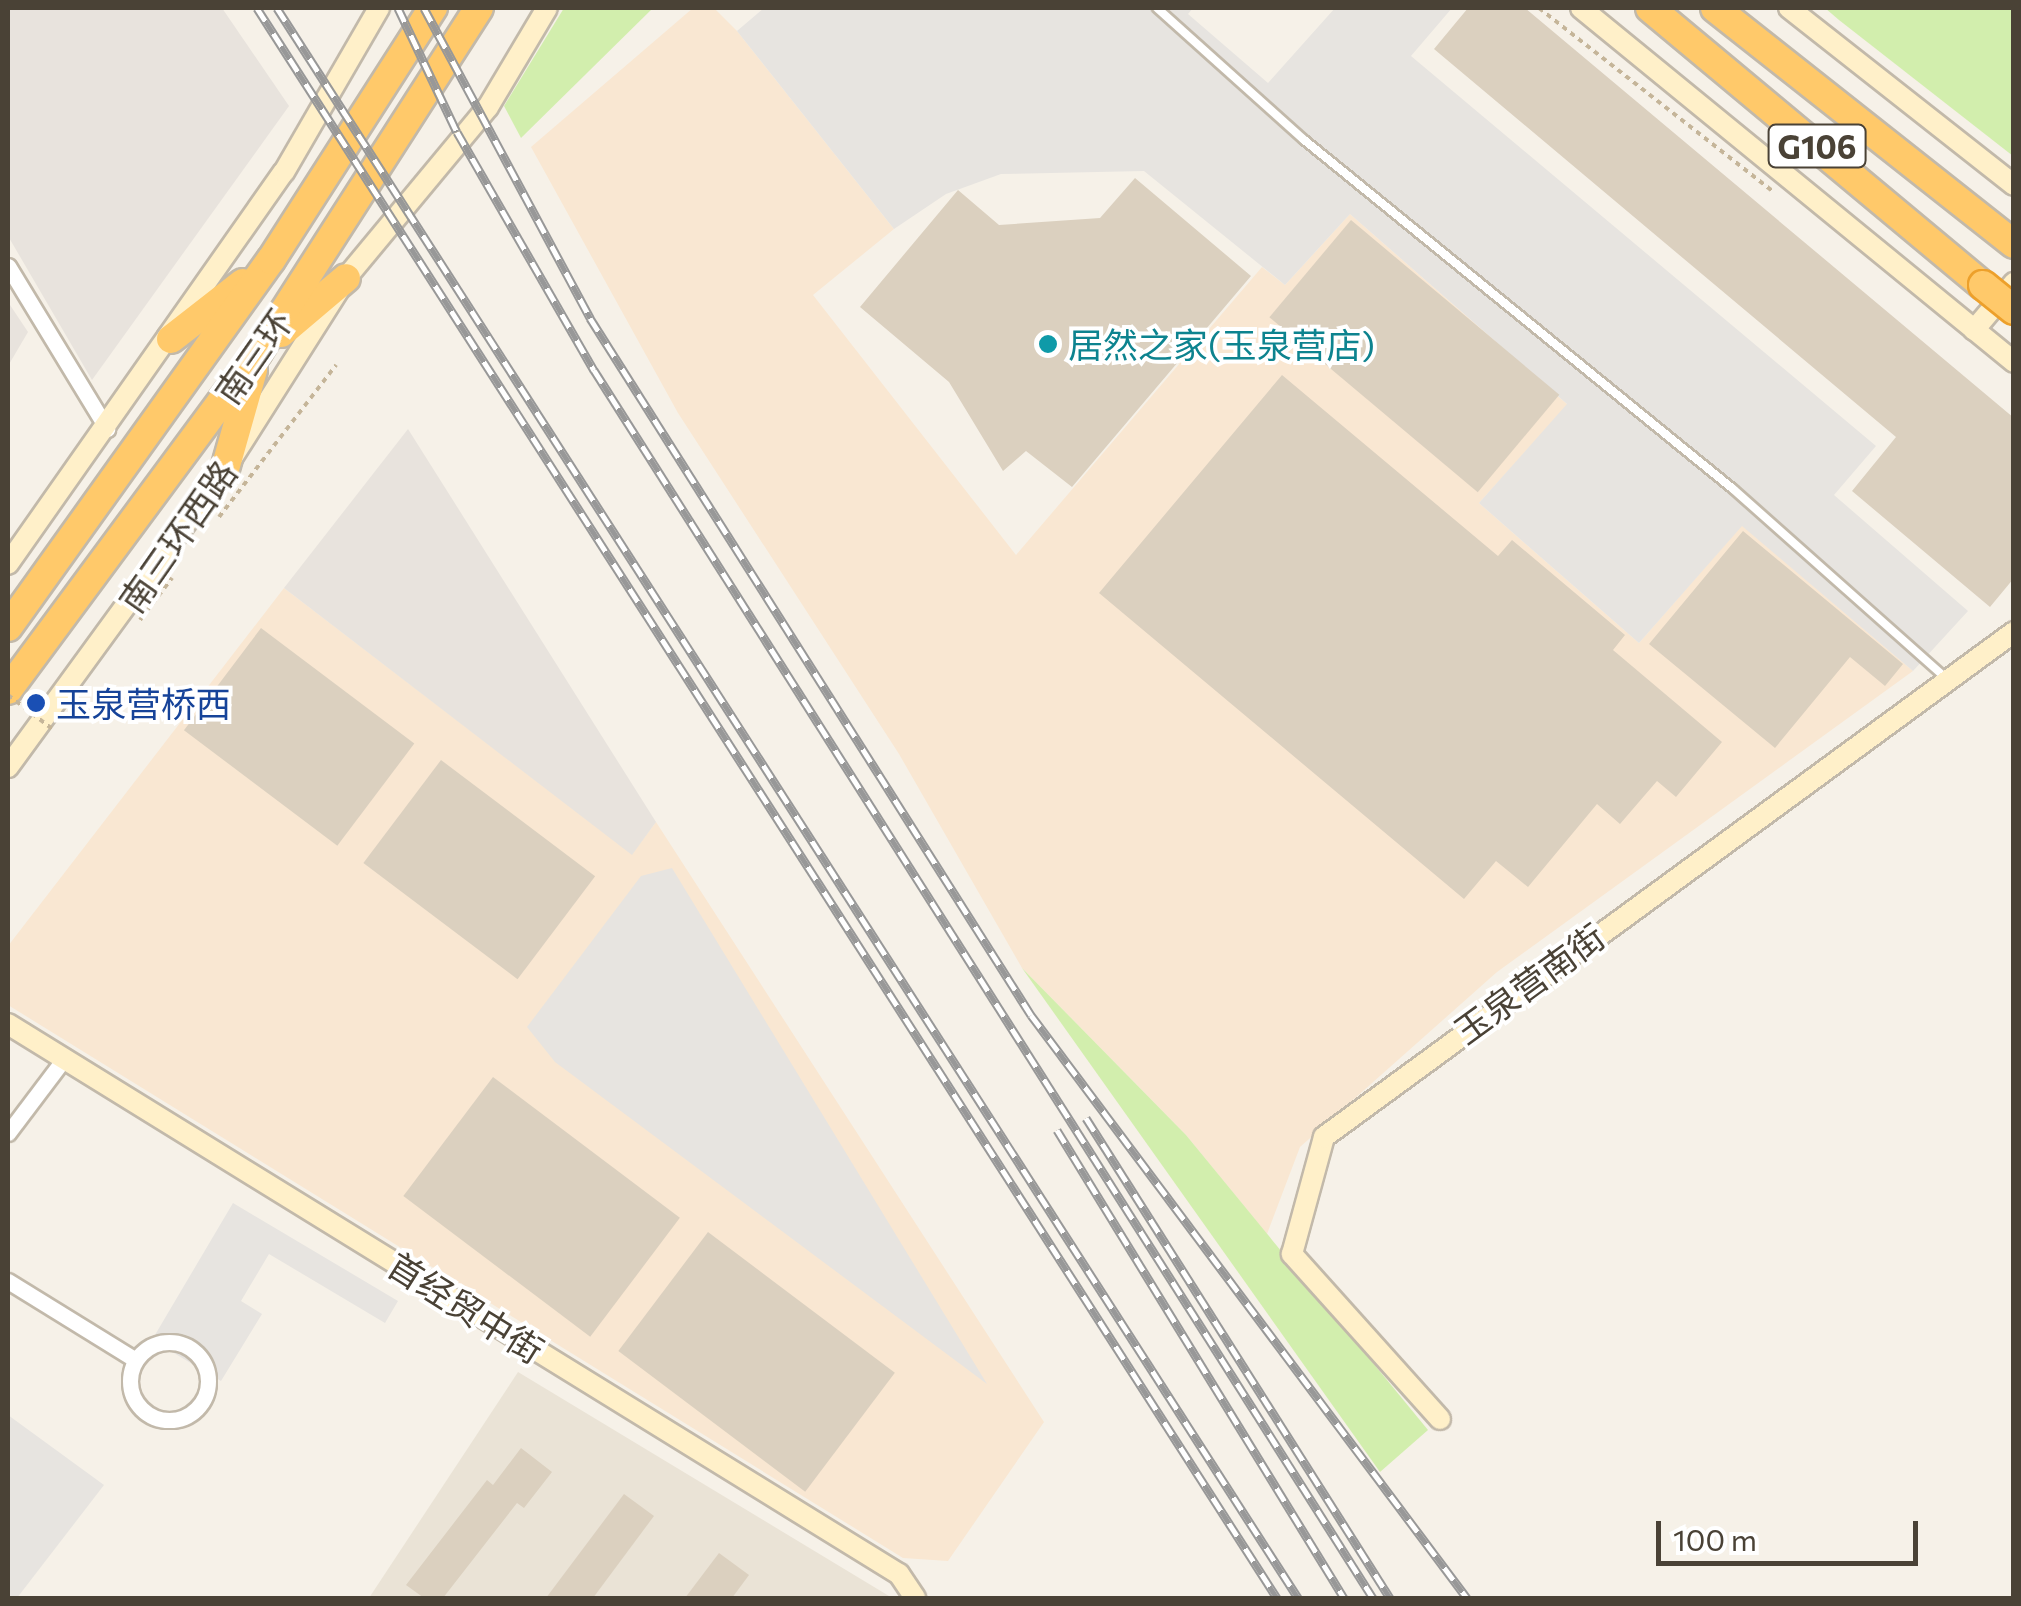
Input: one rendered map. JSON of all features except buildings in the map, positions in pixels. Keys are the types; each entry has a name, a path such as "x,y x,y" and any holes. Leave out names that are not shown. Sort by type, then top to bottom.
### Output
{"highway":[{"name":"南三环","path":"8,628 271,260 432,8"},
{"name":"南三环","path":"8,692 258,352 479,8"},
{"name":"G106","path":"1650,8 2014,310"},
{"name":"G106","path":"1715,8 2014,244"},
{"path":"171,340 271,260"},
{"path":"225,469 258,352 346,278"}],"street":[{"path":"8,564 171,340 284,172 379,8"},
{"name":"南三环西路","path":"8,766 225,469 346,278 488,108 547,8"},
{"path":"1581,8 2014,362"},
{"path":"1788,8 2014,185"},
{"path":"8,266 107,429"},
{"path":"1974,330 2014,283"},
{"name":"玉泉营南街","path":"1440,1419 1292,1254 1324,1137 1946,678 2014,632"},
{"name":"首经贸中街","path":"8,1024 899,1574 914,1598"},
{"path":"8,1134 64,1059"},
{"path":"8,1281 136,1360"},
{"path":"168,1342 193,1350 207,1373 204,1400 184,1418 148,1415 129,1384 136,1360 168,1342"}],"lane":[{"path":"1158,8 1303,138 1733,489 1946,678"}],"path":[{"path":"219,517 336,365"},
{"path":"8,692 55,731"}],"shaded area":[{"path":"8,8 222,8 289,106 92,380 8,236"},
{"path":"693,8 714,8 737,31 894,229 813,295 1016,555 1262,267 1285,285 1350,214 1568,405 1479,503 1639,643 1742,525 1913,671 1497,972 1300,1147 1267,1234 1186,1135 1022,968 899,754 678,413 531,147"},
{"path":"764,8 1193,8 1188,14 1268,83 1335,8 1452,8 1411,56 1876,446 1834,495 1968,611 1913,671 1742,526 1639,643 1479,503 1567,404 1350,214 1285,285 1144,171 1001,174 946,194 894,229 737,31"},
{"path":"8,302 28,332 8,366"},
{"path":"408,429 656,822 632,855 284,588"},
{"path":"284,588 632,854 656,822 1044,1422 948,1561 903,1558 8,1005 8,946"},
{"path":"672,868 987,1384 555,1062 527,1027 641,876"},
{"path":"233,1203 398,1301 385,1323 269,1254 241,1301 262,1314 221,1381 152,1340"},
{"path":"518,1372 889,1596 891,1598 369,1598"},
{"path":"8,1415 104,1485 17,1598 8,1598"}],"green space":[{"path":"564,8 653,8 521,138 504,106"},
{"path":"1825,8 2012,8 2013,156 1839,20"},
{"path":"1022,968 1186,1135 1428,1430 1380,1472"}],"railway":[{"path":"257,8 1277,1598"},
{"path":"277,8 1298,1598"},
{"path":"398,8 457,132 594,370 1373,1598"},
{"path":"424,8 590,318 1031,1015 1467,1598"},
{"path":"1086,1118 1390,1598"},
{"path":"1057,1130 1344,1598"}],"place":[{"name":"居然之家(玉泉营店)","path":"1048,344"},
{"name":"玉泉营桥西","path":"36,703"}]}
